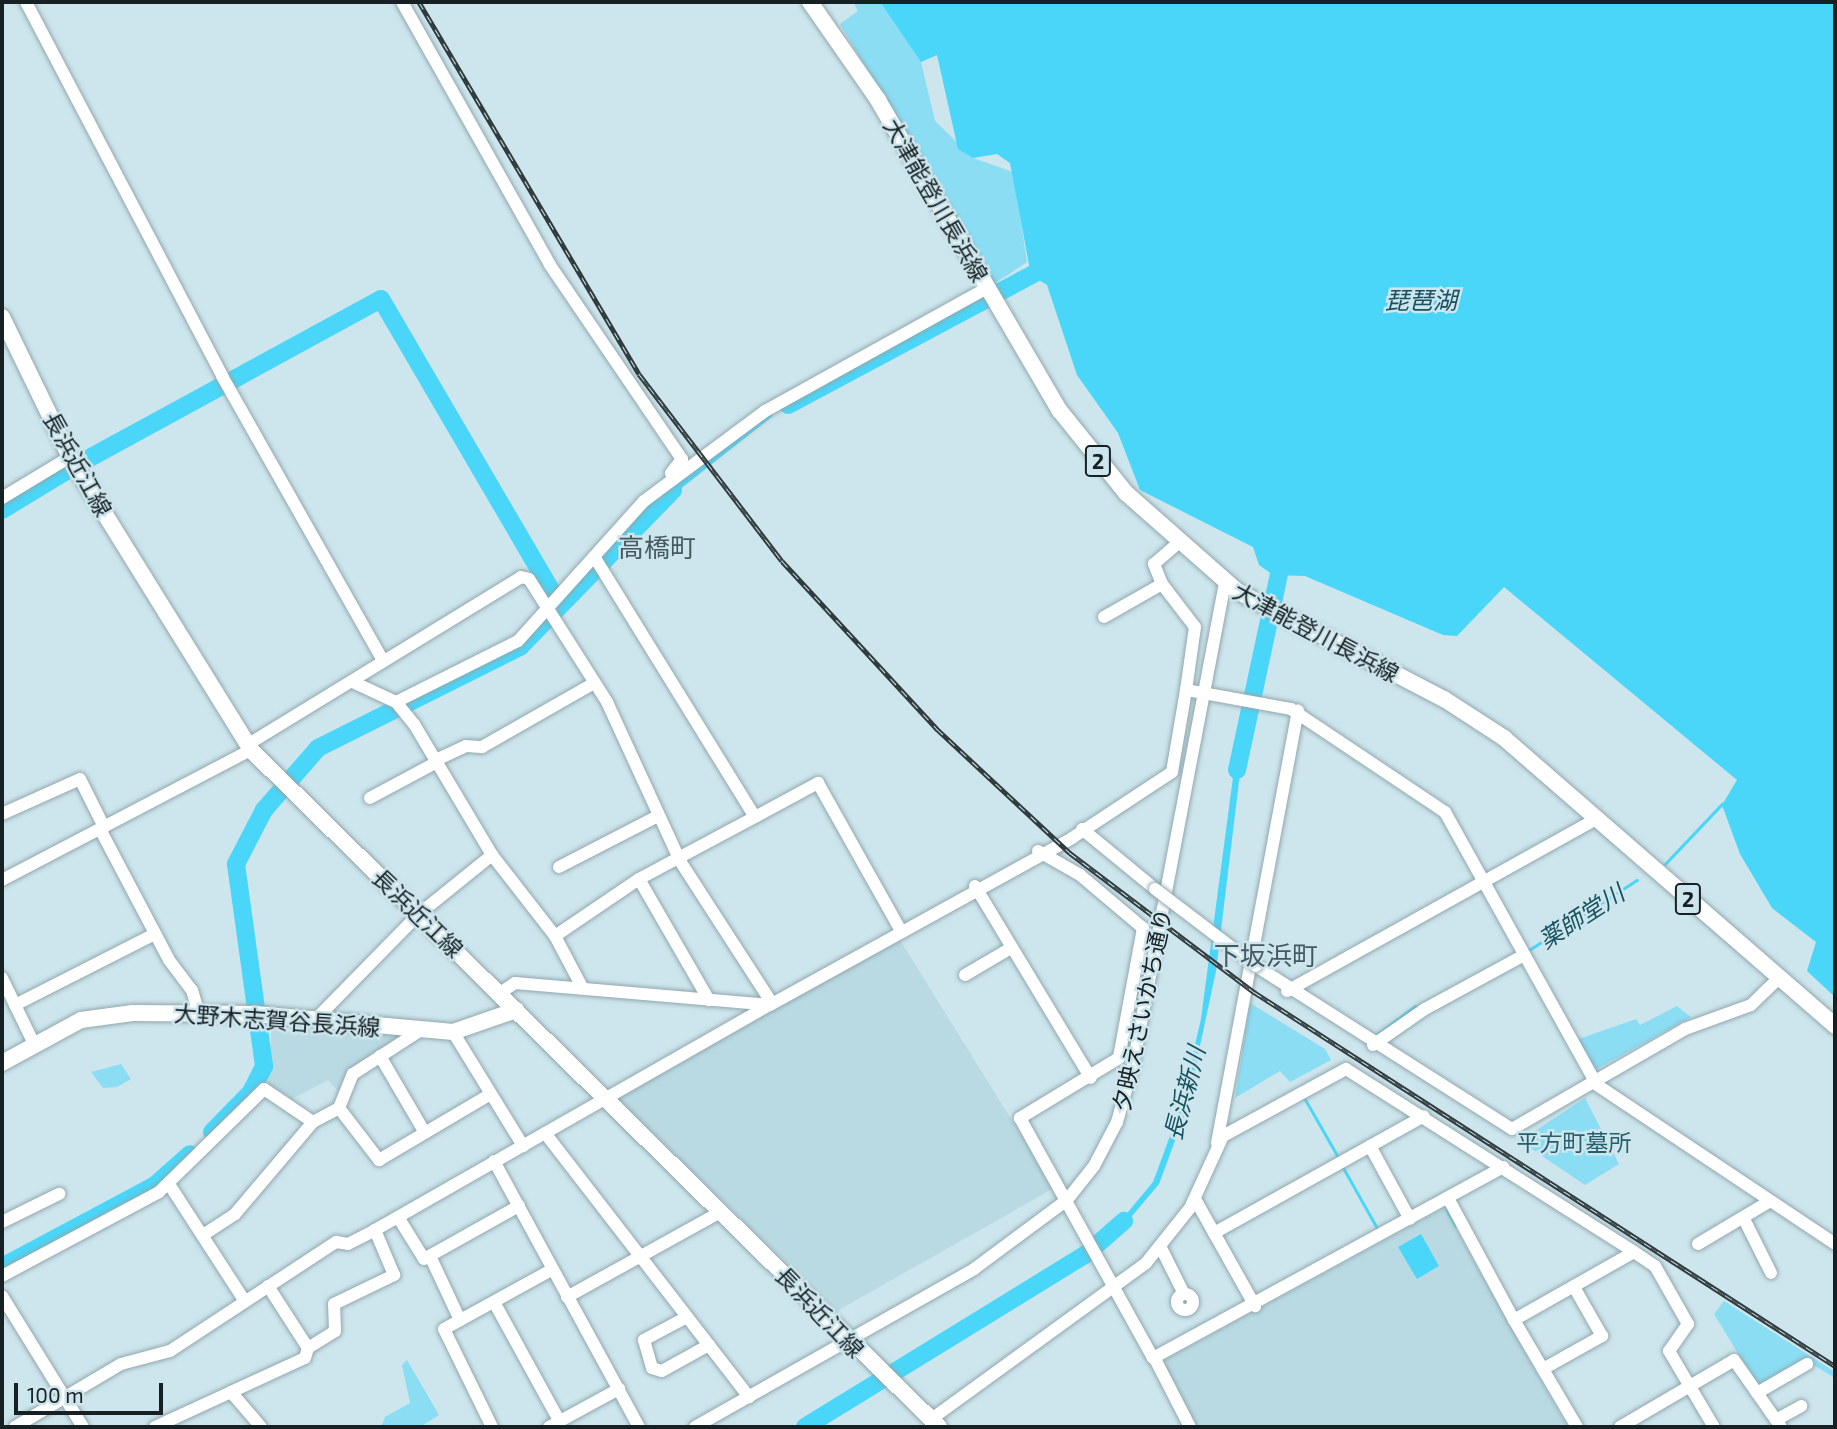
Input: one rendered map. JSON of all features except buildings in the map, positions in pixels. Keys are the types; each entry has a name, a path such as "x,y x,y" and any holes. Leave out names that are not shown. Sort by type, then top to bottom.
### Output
{"main road":[{"name":"大津能登川長浜線","path":"810,2 878,100 990,293 1081,440 1178,543 1231,587 1444,699 1504,738 1835,1026"},
{"name":"長浜近江線","path":"3,324 70,457 249,747 722,1212 926,1420"},
{"name":"大野木志賀谷長浜線","path":"2,1062 81,1020 198,1011 261,1014 453,1032 516,1010"}],"street":[{"path":"26,2 226,383 383,661"},
{"path":"398,706 484,663 553,608 599,562 643,501 682,459 550,265 402,2"},
{"path":"643,501 784,398 990,293"},
{"path":"2,498 70,457"},
{"path":"15,1427 121,1364 160,1357 336,1242 348,1244 375,1230 607,1100 975,886 1082,829 1172,772 1195,627 1162,584 1154,565 1178,543"},
{"path":"599,562 755,817"},
{"path":"2,880 249,747 521,577 529,579 553,608 594,684 680,861 771,1004"},
{"path":"1104,617 1162,584"},
{"name":"夕映えさいかち通り","path":"695,1427 974,1269 1067,1200 1117,1122 1133,1065 1205,694 1231,587"},
{"path":"355,682 398,706 436,761 492,855 555,936 582,987"},
{"path":"370,798 466,746 482,747 594,684"},
{"path":"1186,690 1294,710 1373,769 1436,802 1486,882 1593,1081 1835,1244"},
{"path":"926,1420 1112,1287 1161,1248 1195,1199 1216,1146 1294,710"},
{"path":"2,814 72,778 80,779 155,934 192,990 198,1011"},
{"path":"555,936 639,879 680,861 818,783 900,929"},
{"path":"559,867 658,816"},
{"path":"1287,991 1595,819"},
{"path":"1082,829 1154,889 1287,991 1512,1129 1685,1029 1751,1005 1778,979"},
{"path":"1038,851 1080,875 1143,928 1119,1058 1091,1078 1020,1118 1112,1287 1155,1359 1190,1427"},
{"path":"316,1019 419,914 492,855"},
{"path":"639,879 709,1000"},
{"path":"975,886 1091,1078"},
{"path":"15,1005 155,934"},
{"path":"965,975 1011,948"},
{"path":"1373,1045 1425,1009 1524,956"},
{"path":"2,978 34,1044"},
{"path":"500,993 515,983 771,1004"},
{"path":"203,1235 235,1214 313,1122 339,1108 353,1074 421,1030"},
{"path":"453,1032 489,1095 523,1146"},
{"path":"380,1056 425,1133"},
{"path":"1216,1146 1226,1134 1343,1069 1424,1116 1655,1266 1688,1324 1669,1351 1714,1427"},
{"path":"2,1276 169,1184 264,1088 313,1122"},
{"path":"339,1108 372,1157 380,1160 489,1095"},
{"path":"1214,1233 1424,1116"},
{"path":"545,1133 749,1397"},
{"path":"1370,1146 1410,1219"},
{"path":"494,1161 639,1427"},
{"path":"1155,1359 1503,1167"},
{"path":"169,1184 244,1300"},
{"path":"2,1222 59,1194"},
{"path":"1448,1198 1514,1320 1577,1427"},
{"path":"1195,1199 1255,1306"},
{"path":"1698,1244 1745,1221 1770,1201"},
{"path":"398,1217 424,1259 519,1206"},
{"path":"567,1297 722,1212"},
{"path":"1745,1221 1771,1273"},
{"path":"155,1427 171,1424 231,1392 275,1375 305,1358 308,1348 335,1331 334,1304 394,1275 375,1230"},
{"path":"1161,1248 1184,1294"},
{"path":"1514,1320 1634,1252"},
{"path":"430,1256 460,1321"},
{"path":"492,1427 442,1337 443,1329 553,1269"},
{"path":"268,1286 308,1348"},
{"path":"1543,1369 1602,1336 1574,1287"},
{"path":"2,1296 83,1427"},
{"path":"494,1302 554,1424 619,1389"},
{"path":"687,1317 644,1340 652,1368 662,1371 709,1345"},
{"path":"1626,1426 1734,1360 1779,1424 1801,1406"},
{"path":"1757,1394 1807,1364"},
{"path":"231,1392 261,1427"}],"shaded area":[{"path":"898,937 1054,1188 837,1311 618,1099"},
{"path":"272,1022 400,1036 346,1072 338,1091 328,1080 292,1099 268,1083"},
{"path":"1444,1208 1567,1427 1198,1427 1160,1363"}],"green space":[{"path":"853,2 880,2 921,62 935,121 973,158 1013,172 1027,262 994,284 840,24 858,11"},
{"path":"1250,1003 1325,1049 1331,1060 1290,1082 1280,1071 1235,1098"},
{"path":"1677,1006 1691,1017 1593,1071 1573,1041 1636,1019 1640,1025"},
{"path":"121,1064 131,1079 117,1087 103,1088 91,1072"},
{"name":"平方町墓所","path":"1585,1098 1619,1164 1585,1185 1520,1141"},
{"path":"1724,1301 1835,1372 1835,1378 1805,1360 1759,1388 1714,1314"},
{"path":"407,1360 439,1415 420,1427 381,1427 385,1417 410,1403 402,1365"}],"water":[{"name":"琵琶湖","path":"880,2 1835,2 1835,997 1807,971 1816,942 1772,908 1740,854 1722,805 1737,780 1504,587 1457,636 1443,635 1305,576 1273,575 1259,565 1253,547 1140,490 1118,433 1077,375 1047,285 1031,275 1010,163 997,154 973,158 958,149 937,55 921,62"},
{"path":"770,411 773,416 656,508 653,504 687,474"},
{"path":"1237,747 1243,749 1216,971 1186,1111 1159,1184 1111,1241 1108,1236 1153,1182 1180,1109 1201,1019"},
{"path":"1421,1234 1439,1266 1417,1279 1398,1247"}],"waterway":[{"path":"788,405 1050,265"},
{"path":"84,461 381,299 559,604"},
{"path":"2,510 68,470"},
{"path":"212,1132 251,1092 264,1066 236,864 264,810 318,748 520,647 673,490"},
{"name":"長浜新川","path":"1237,770 1283,555"},
{"name":"薬師堂川","path":"1665,864 1722,804"},
{"name":"薬師堂川","path":"1526,952 1637,880"},
{"name":"薬師堂川","path":"1374,1037 1415,1006"},
{"path":"1304,1097 1339,1158"},
{"path":"2,1267 154,1186 190,1154"},
{"path":"1343,1167 1379,1231"},
{"path":"1447,1210 1456,1226"},
{"name":"長浜新川","path":"805,1427 1085,1255 1124,1221"}],"railway":[{"path":"419,2 639,374 782,561 937,729 1070,853 1254,992 1835,1366"}],"district":[{"name":"高橋町","path":"657,547"},
{"name":"下坂浜町","path":"1266,955"}]}
